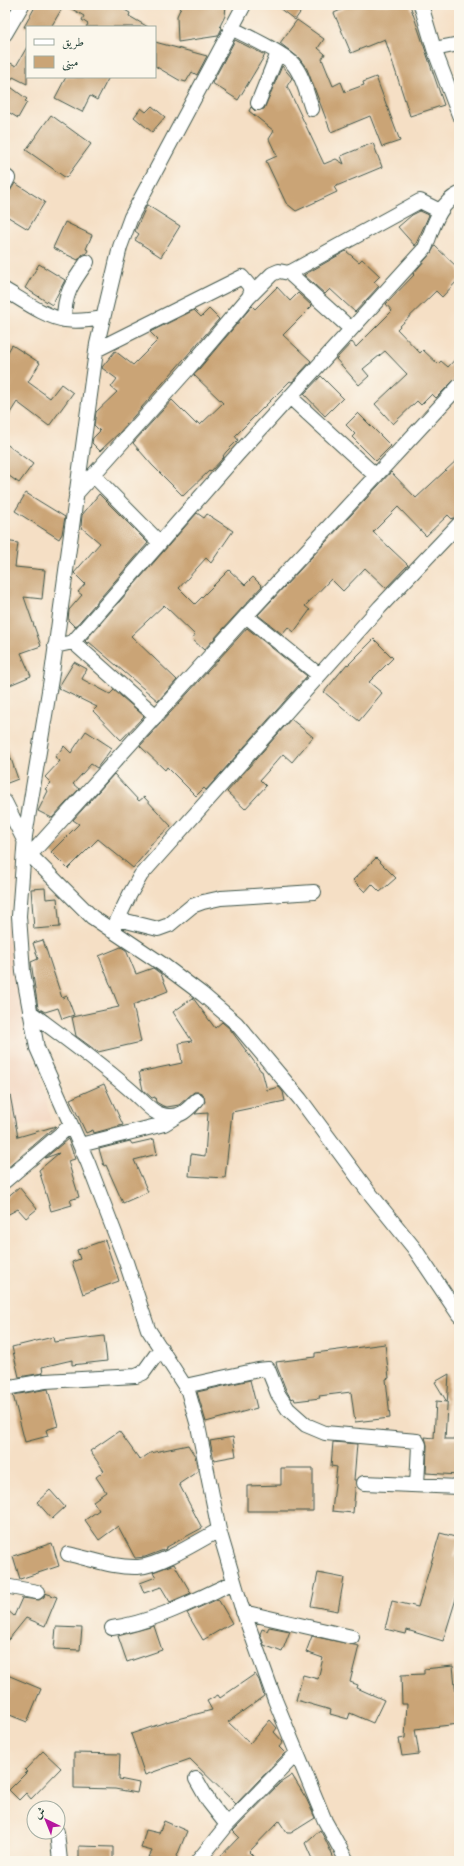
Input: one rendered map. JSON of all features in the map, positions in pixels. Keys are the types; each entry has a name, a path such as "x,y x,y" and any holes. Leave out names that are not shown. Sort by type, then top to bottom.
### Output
{"street":[{"path":"5,34 22,5"},
{"path":"244,5 131,217 120,247 103,318 96,350 26,848 20,916 23,972 37,1048 80,1145 126,1262 148,1329 185,1386 198,1426 219,1530 243,1612 296,1753 325,1821 345,1860"},
{"path":"421,5 434,49 459,115"},
{"path":"231,28 278,53 293,64 299,75 312,109"},
{"path":"434,49 459,44"},
{"path":"258,104 278,53"},
{"path":"5,176 8,178 5,184"},
{"path":"55,646 73,642 290,397 425,248 440,211 451,198 459,194"},
{"path":"289,273 420,201 440,211"},
{"path":"64,320 67,295 73,282 87,262"},
{"path":"76,494 187,370 249,297 272,274 279,271 289,273 351,329"},
{"path":"96,350 242,277 252,289 249,297"},
{"path":"5,290 48,314 64,320 77,321 103,318"},
{"path":"26,848 156,716 246,616 459,386"},
{"path":"290,397 376,476"},
{"path":"93,475 160,543"},
{"path":"115,925 141,875 380,607 459,524"},
{"path":"246,616 320,675"},
{"path":"73,642 156,716"},
{"path":"5,802 26,848 92,917 115,925 158,929 169,925 192,906 203,902 221,898 314,892"},
{"path":"115,925 162,964 202,994 241,1028 300,1099 368,1191 414,1248 459,1315"},
{"path":"30,1012 112,1074 157,1114 168,1117 186,1112 197,1100"},
{"path":"80,1145 164,1124 177,1115"},
{"path":"5,1181 71,1125"},
{"path":"5,1388 45,1381 136,1376 143,1373 161,1348"},
{"path":"185,1386 268,1369 278,1394 288,1409 306,1425 325,1433 417,1441 419,1445 417,1485"},
{"path":"364,1483 459,1487"},
{"path":"68,1554 117,1565 139,1567 156,1562 219,1530"},
{"path":"112,1628 130,1625 159,1616 234,1582"},
{"path":"5,1586 37,1592"},
{"path":"243,1612 352,1637"},
{"path":"198,1861 227,1825 296,1753"},
{"path":"196,1779 209,1802 227,1825"},
{"path":"58,1840 60,1861"}],"shaded area":[{"path":"5,896 11,952 51,1121 5,1129"}],"building":[{"path":"36,5 64,5 52,26 24,27"},
{"path":"65,5 116,5 130,13 129,16 146,26 87,26 88,24 82,20 84,16"},
{"path":"182,5 226,5 225,16 220,26 222,28 218,36 178,42 177,16"},
{"path":"275,5 296,5 302,10 295,20"},
{"path":"352,5 410,5 444,105 410,116 385,39 351,53 334,13"},
{"path":"297,20 324,39 318,48 325,54 322,59 333,86 341,82 345,92 364,85 363,82 376,77 400,141 382,147 370,116 331,132 307,69 299,58 280,43"},
{"path":"235,40 265,55 238,100 212,83"},
{"path":"156,42 207,56 197,75 192,72 186,82 179,80 156,67"},
{"path":"26,49 27,84 13,77 8,85 27,99 25,101 27,102 18,118 5,110 5,60 16,66"},
{"path":"282,66 292,78 287,86 324,164 336,159 344,164 341,156 373,143 382,167 334,187 337,192 296,211 286,203 266,161 277,156 269,139 274,131 249,111 251,107 255,111 264,109"},
{"path":"65,78 108,78 97,100 90,96 82,112 55,98"},
{"path":"152,106 165,117 152,132 134,117 141,108 146,112"},
{"path":"51,115 91,144 66,178 26,150"},
{"path":"15,183 45,202 28,229 5,215 5,193 10,191"},
{"path":"147,205 180,226 161,257 135,240 139,234 135,231"},
{"path":"420,211 429,215 415,246 398,227 412,215"},
{"path":"65,222 92,235 86,249 88,250 86,254 83,254 78,260 53,248"},
{"path":"435,246 459,269 459,279 442,297 436,291 397,329 420,353 423,350 438,364 441,361 448,367 459,355 459,375 436,398 432,394 421,405 417,401 393,424 375,404 407,374 385,351 363,369 369,376 359,385 336,359 352,342 356,347 392,311 386,304 414,275 413,274"},
{"path":"346,251 359,262 362,259 380,276 374,282 379,286 355,312 330,289 325,294 304,275"},
{"path":"39,264 65,280 52,305 25,288"},
{"path":"277,287 290,301 298,293 312,306 283,335 311,361 292,382 290,381 235,436 238,440 226,452 223,456 224,457 183,496 152,465 133,443 172,400 196,424 197,422 200,425 223,403 194,375 252,306 255,309"},
{"path":"209,309 219,319 120,432 100,451 92,443 93,438 100,431 94,425 96,412 117,392 111,387 117,379 102,368 103,366 115,351 133,365 158,340 150,332 194,310 201,317"},
{"path":"12,345 40,363 28,382 50,398 61,384 73,393 49,426 17,402 5,421 5,357"},
{"path":"321,376 343,398 325,416 304,394"},
{"path":"358,413 391,446 376,461 352,437 355,434 346,425"},
{"path":"5,443 33,464 19,483 5,473"},
{"path":"459,458 459,514 457,516 452,519 448,515 426,536 398,507 373,532 408,565 386,588 365,568 343,591 331,579 305,606 310,610 294,632 288,627 282,634 258,615 391,472 416,498"},
{"path":"26,493 65,517 62,534 59,539 15,511"},
{"path":"99,494 148,543 75,627 68,620 69,610 82,595 78,592 85,584 74,573 100,543 81,527 82,515"},
{"path":"197,513 204,518 207,514 233,531 211,563 206,558 179,588 195,604 229,570 245,585 253,577 262,586 204,650 192,639 195,635 164,605 131,636 177,680 158,701 89,642 88,644 85,641"},
{"path":"5,541 18,543 15,567 45,570 42,599 24,597 41,646 21,653 31,676 5,687"},
{"path":"247,628 307,676 206,790 204,788 196,796 167,767 165,770 140,746"},
{"path":"374,639 393,658 369,682 382,693 359,721 324,692 347,664 348,665"},
{"path":"74,662 87,669 82,679 110,694 114,690 144,716 121,740 93,711 97,707 58,688"},
{"path":"291,719 313,737 292,762 283,754 260,780 266,786 245,809 227,792"},
{"path":"86,731 112,748 97,768 91,764 73,784 79,789 52,818 38,811 48,791 45,789 51,783 45,777 60,761 55,757 64,746 71,753"},
{"path":"7,747 18,779 5,784 5,748"},
{"path":"114,774 139,801 144,797 171,826 149,846 150,848 133,868 98,839 68,869 51,852 79,824 73,820"},
{"path":"376,858 396,878 380,892 372,884 365,892 353,880"},
{"path":"45,888 46,899 57,898 60,927 34,929 31,889"},
{"path":"43,940 62,998 67,996 74,1015 62,1019 58,1008 45,1012 38,1008 31,962 38,959 33,943"},
{"path":"121,947 126,950 136,974 153,968 161,974 168,991 133,1005 141,1042 98,1052 76,1036 72,1017 119,1007 99,956"},
{"path":"193,998 215,1028 222,1022 230,1029 262,1071 267,1090 279,1087 283,1092 285,1101 232,1112 225,1178 189,1176 191,1154 205,1156 208,1113 195,1114 205,1102 203,1094 194,1092 179,1105 167,1107 163,1106 156,1102 155,1097 152,1098 143,1090 139,1072 182,1063 179,1043 192,1041 173,1012"},
{"path":"104,1084 123,1125 94,1133 93,1130 86,1133 70,1099"},
{"path":"5,1095 10,1095 18,1137 56,1126 5,1170"},
{"path":"68,1139 75,1159 68,1161 79,1197 70,1200 72,1205 51,1211 39,1170 59,1153 45,1158"},
{"path":"154,1139 157,1154 134,1160 148,1192 123,1203 106,1165 104,1166 99,1149 130,1141 132,1144"},
{"path":"19,1187 37,1209 26,1218 18,1209 5,1216 5,1199"},
{"path":"105,1240 119,1281 83,1294 72,1262 80,1259 77,1250"},
{"path":"104,1336 107,1361 72,1365 72,1360 42,1367 43,1373 19,1377 12,1347 53,1337 54,1342"},
{"path":"385,1344 389,1378 386,1379 390,1418 355,1422 351,1392 295,1401 294,1398 291,1399 286,1390 276,1362 315,1357 315,1353"},
{"path":"449,1374 445,1439 459,1439 459,1475 426,1473 427,1445 425,1437 434,1438 436,1401 447,1402 435,1382"},
{"path":"250,1380 257,1408 206,1422 197,1392"},
{"path":"48,1389 58,1426 46,1430 48,1436 25,1442 13,1395"},
{"path":"119,1431 140,1460 150,1453 188,1445 195,1456 198,1471 179,1484 202,1528 165,1548 166,1549 145,1557 135,1558 118,1526 99,1540 85,1520 99,1510 93,1501 106,1492 96,1477 104,1471 90,1451"},
{"path":"233,1437 236,1456 214,1460 210,1441"},
{"path":"333,1442 357,1444 353,1513 332,1511 337,1467 331,1466"},
{"path":"281,1468 313,1468 313,1511 247,1511 247,1486 281,1485"},
{"path":"50,1490 65,1507 52,1519 37,1502"},
{"path":"440,1533 459,1538 454,1557 459,1558 459,1589 443,1641 407,1630 406,1634 385,1629 392,1601 418,1607"},
{"path":"52,1543 59,1566 20,1579 13,1556"},
{"path":"174,1564 191,1593 170,1602 161,1587 144,1593 140,1583 156,1577 153,1572"},
{"path":"318,1573 344,1578 338,1611 311,1606"},
{"path":"45,1593 57,1597 45,1626 26,1618 5,1644 5,1608 14,1616 22,1598 39,1600 44,1597"},
{"path":"218,1599 232,1623 203,1640 187,1613"},
{"path":"154,1626 162,1650 127,1662 118,1636"},
{"path":"56,1627 82,1628 80,1650 54,1649"},
{"path":"269,1627 290,1631 282,1652 264,1645 260,1634 262,1629 267,1631"},
{"path":"312,1636 359,1646 350,1682 358,1685 357,1688 384,1700 373,1723 350,1713 348,1719 330,1714 331,1710 296,1700 303,1675 318,1679 323,1658 306,1652"},
{"path":"453,1666 459,1724 415,1729 419,1754 402,1756 399,1739 405,1738 407,1704 402,1704 401,1675 424,1674 424,1669"},
{"path":"5,1674 41,1689 27,1722 5,1713"},
{"path":"255,1674 259,1680 264,1696 228,1722 250,1743 270,1720 277,1728 274,1732 283,1742 279,1747 285,1753 236,1804 190,1759 145,1775 131,1734 166,1722 212,1710 207,1701 218,1695 220,1698"},
{"path":"43,1751 61,1768 31,1799 26,1793 19,1800 9,1790 27,1772 25,1770"},
{"path":"74,1753 120,1754 119,1779 139,1783 137,1793 115,1789 74,1788"},
{"path":"292,1775 307,1800 315,1818 291,1833 287,1833 279,1821 249,1852 258,1861 216,1861 239,1837 233,1831 280,1783"},
{"path":"164,1821 187,1831 175,1861 159,1861 149,1857 152,1851 141,1848 146,1830 159,1833"},
{"path":"320,1830 335,1861 313,1861 305,1843"},
{"path":"79,1846 113,1847 113,1861 79,1861"}]}
